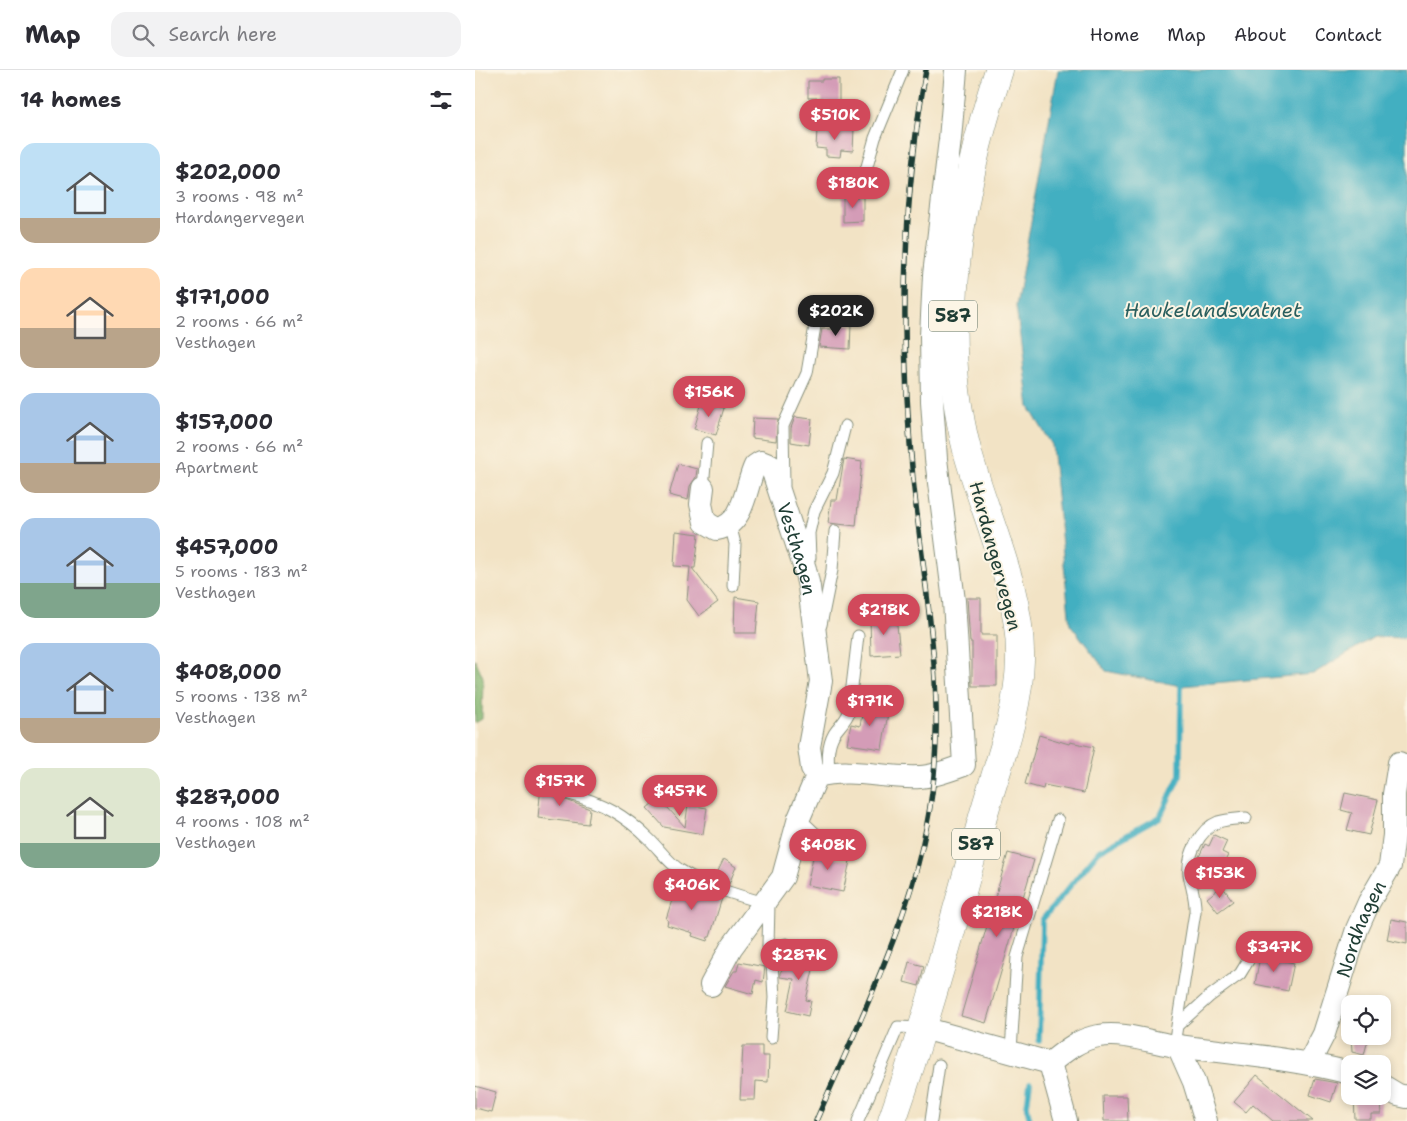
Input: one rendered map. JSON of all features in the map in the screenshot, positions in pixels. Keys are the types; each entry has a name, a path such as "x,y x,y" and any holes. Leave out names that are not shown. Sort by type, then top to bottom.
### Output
{"main road":[{"name":"Hardangervegen","path":"892,1121 943,962 1009,724 1020,676 1021,658 1016,620 1007,580 965,440 957,400 952,342 956,268 967,195 981,130 999,70"}],"street":[{"path":"711,985 731,948 767,900 785,871 799,818 823,774 843,771 919,777 934,775 964,765 954,602 936,459 931,383 934,275 951,139 956,70"},
{"name":"Vesthagen","path":"730,524 747,492 755,466 761,462 771,466 805,569 816,646 820,691 809,747 811,763 823,774"},
{"path":"703,488 701,504 705,522 717,529 730,524"},
{"name":"Nordhagen","path":"1309,1063 1324,1034 1365,911 1390,866 1394,835 1394,794 1399,764"},
{"path":"923,1028 1050,1063"},
{"path":"1050,1063 1071,1046 1100,1035 1115,1035 1177,1039 1309,1063 1341,1071"},
{"path":"1177,1039 1194,1082 1206,1121"},
{"path":"1050,1063 1066,1121"},
{"path":"1391,1091 1407,1097"}],"lane":[{"path":"861,188 875,138 903,70"},
{"path":"783,502 783,426 807,373 815,326"},
{"path":"805,569 810,559 809,533 815,511 833,473 845,426"},
{"path":"703,488 707,442"},
{"path":"730,524 735,544 733,586"},
{"path":"816,646 821,639 823,613 832,570 835,531"},
{"path":"823,774 833,736 847,719 849,712 858,636"},
{"path":"569,794 598,802 616,811 632,822 679,869 701,881 739,896 767,900 768,946 772,962 774,998 771,1038"},
{"path":"799,818 820,838 834,845"},
{"path":"1177,1039 1196,903 1189,868 1193,849 1201,834 1209,827 1218,822 1246,818"},
{"path":"1011,1051 1017,957 1058,820"},
{"path":"772,962 779,960 786,944"},
{"path":"1177,1039 1210,996 1240,974 1251,956"},
{"path":"858,1121 898,1027 923,1028"},
{"path":"931,1121 939,1065"}],"green space":[{"path":"475,659 483,677 482,719 475,723"}],"water":[{"name":"Haukelandsvatnet","path":"1058,70 1407,70 1407,638 1374,637 1313,674 1181,686 1106,671 1070,624 1052,445 1029,407 1016,306"}],"building":[{"path":"822,79 839,79 839,102 822,102 822,98 808,98 808,81 822,81"},
{"path":"834,127 854,128 853,151 841,150 840,157 826,156 826,149 816,148 817,129 834,130"},
{"path":"843,197 863,197 863,221 843,222"},
{"path":"837,324 851,325 850,349 819,347 822,329 836,329"},
{"path":"702,402 724,408 716,435 694,429"},
{"path":"795,417 812,419 809,445 791,442 791,428"},
{"path":"753,418 778,419 776,441 752,438"},
{"path":"844,459 862,462 856,526 828,523 831,500 837,500"},
{"path":"678,464 697,469 696,477 690,486 688,500 669,495"},
{"path":"676,531 699,534 695,568 692,568 718,602 699,616 687,600 690,567 674,566"},
{"path":"735,597 759,601 756,633 734,633"},
{"path":"967,598 981,598 981,635 997,635 997,686 972,686 972,642 970,642"},
{"path":"896,615 900,654 871,656 870,617"},
{"path":"864,703 889,707 882,749 847,744 851,724 860,726"},
{"path":"1039,735 1069,744 1070,742 1094,747 1084,793 1044,785 1043,789 1025,784"},
{"path":"541,785 559,787 558,797 590,809 588,824 538,818"},
{"path":"1345,793 1378,800 1369,835 1347,830 1352,813 1341,810"},
{"path":"659,798 685,827 688,805 707,808 703,834 664,827 647,808"},
{"path":"1214,835 1227,841 1222,852 1228,855 1217,878 1209,874 1200,887 1197,875 1199,869 1196,868 1197,861 1205,844 1209,846"},
{"path":"815,848 835,852 833,858 850,861 843,892 807,885"},
{"path":"1008,853 1034,860 986,1023 961,1016"},
{"path":"724,859 736,867 729,884 714,879"},
{"path":"667,882 716,898 714,895 722,898 710,937 708,937 707,941 692,936 693,933 667,925 668,920 666,919 672,900 663,896"},
{"path":"1222,886 1233,901 1218,912 1207,898"},
{"path":"1391,919 1407,922 1407,944 1387,940"},
{"path":"791,952 816,957 806,1000 811,1001 808,1016 787,1011 794,979 780,977 780,973"},
{"path":"1260,956 1294,963 1288,991 1255,984"},
{"path":"739,962 765,967 763,982 756,980 753,994 725,986 734,971 737,971"},
{"path":"909,962 924,966 919,986 904,982"},
{"path":"1352,1045 1367,1045 1364,1055 1352,1052"},
{"path":"743,1046 762,1046 762,1056 769,1056 768,1082 756,1081 755,1100 740,1100"},
{"path":"1257,1075 1313,1121 1273,1121 1253,1104 1246,1112 1234,1102"},
{"path":"1315,1079 1337,1083 1331,1102 1310,1095"},
{"path":"475,1086 496,1092 491,1112 475,1108"},
{"path":"1103,1096 1127,1096 1128,1121 1104,1121"},
{"path":"1354,1105 1380,1105 1381,1114 1371,1114 1371,1119 1355,1119"}],"waterway":[{"path":"1039,1041 1042,920 1099,851 1160,817 1180,775 1181,686"},
{"path":"1030,1083 1027,1106 1030,1121"}],"railway":[{"path":"816,1121 872,994 904,909 918,865 928,820 934,775 936,738 934,664 913,479 906,376 905,325 907,223 918,121 926,70"}]}
